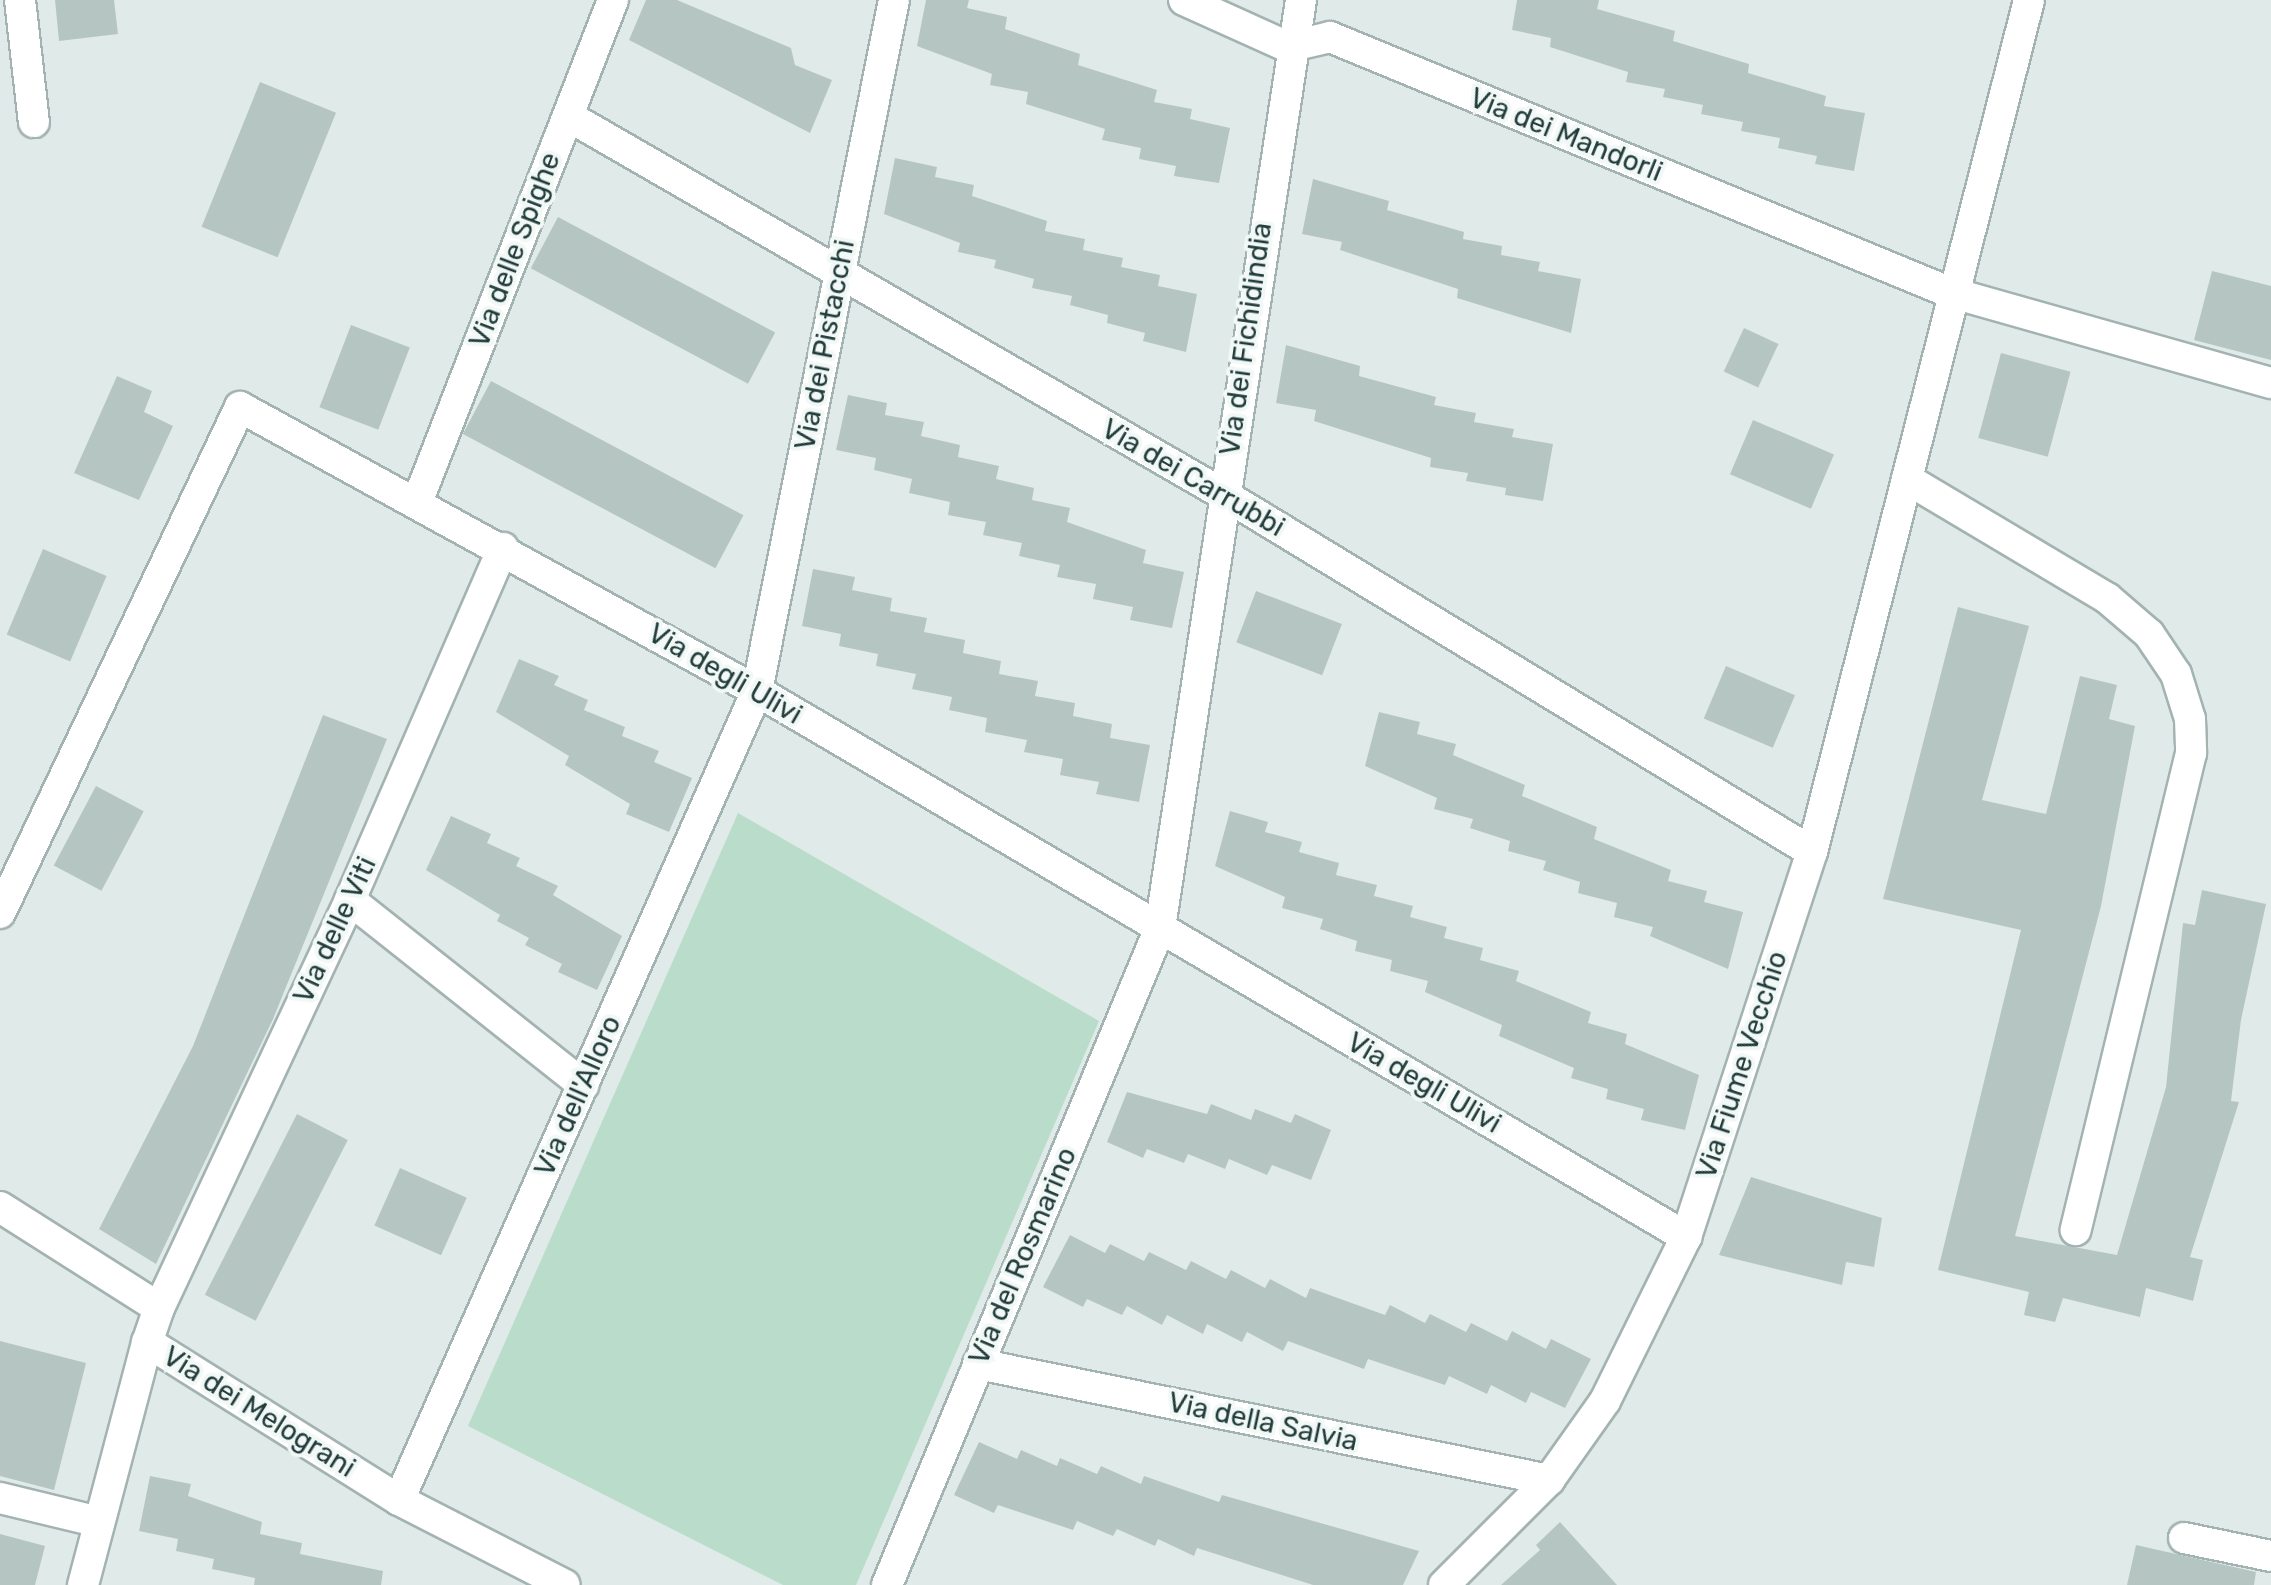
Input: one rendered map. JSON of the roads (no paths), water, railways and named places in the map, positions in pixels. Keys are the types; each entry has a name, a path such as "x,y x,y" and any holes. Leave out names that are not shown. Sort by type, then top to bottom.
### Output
{"street":[{"path":"20,0 34,122"},
{"name":"Via delle Spighe","path":"418,500 613,0"},
{"name":"Via dei Pistacchi","path":"757,691 894,0"},
{"path":"1184,0 1288,47"},
{"name":"Via dei Fichidindia","path":"1160,928 1288,47 1301,0"},
{"name":"Via Fiume Vecchio","path":"1444,1585 1548,1480 1605,1400 1686,1237 1812,852 1906,479 1948,292 2029,0"},
{"name":"Via dei Mandorli","path":"1288,47 1330,37 1948,292 2271,383"},
{"name":"Via dei Carrubbi","path":"568,116 1223,494 1812,852"},
{"name":"Via degli Ulivi","path":"0,913 240,407 418,500 757,691 1686,1237"},
{"path":"1906,479 2107,598 2149,634 2176,674 2190,718 2191,753 2076,1230"},
{"name":"Via delle Viti","path":"158,1308 350,900 504,548"},
{"name":"Via dell'Alloro","path":"399,1500 757,691"},
{"path":"350,900 583,1085"},
{"name":"Via del Rosmarino","path":"887,1585 1160,928"},
{"name":"Via dei Melograni","path":"1,1210 158,1308 148,1342 399,1500 564,1585"},
{"path":"83,1585 148,1342"},
{"name":"Via della Salvia","path":"978,1364 1548,1480"},
{"path":"0,1498 100,1522"},
{"path":"2184,1538 2271,1556"}]}
